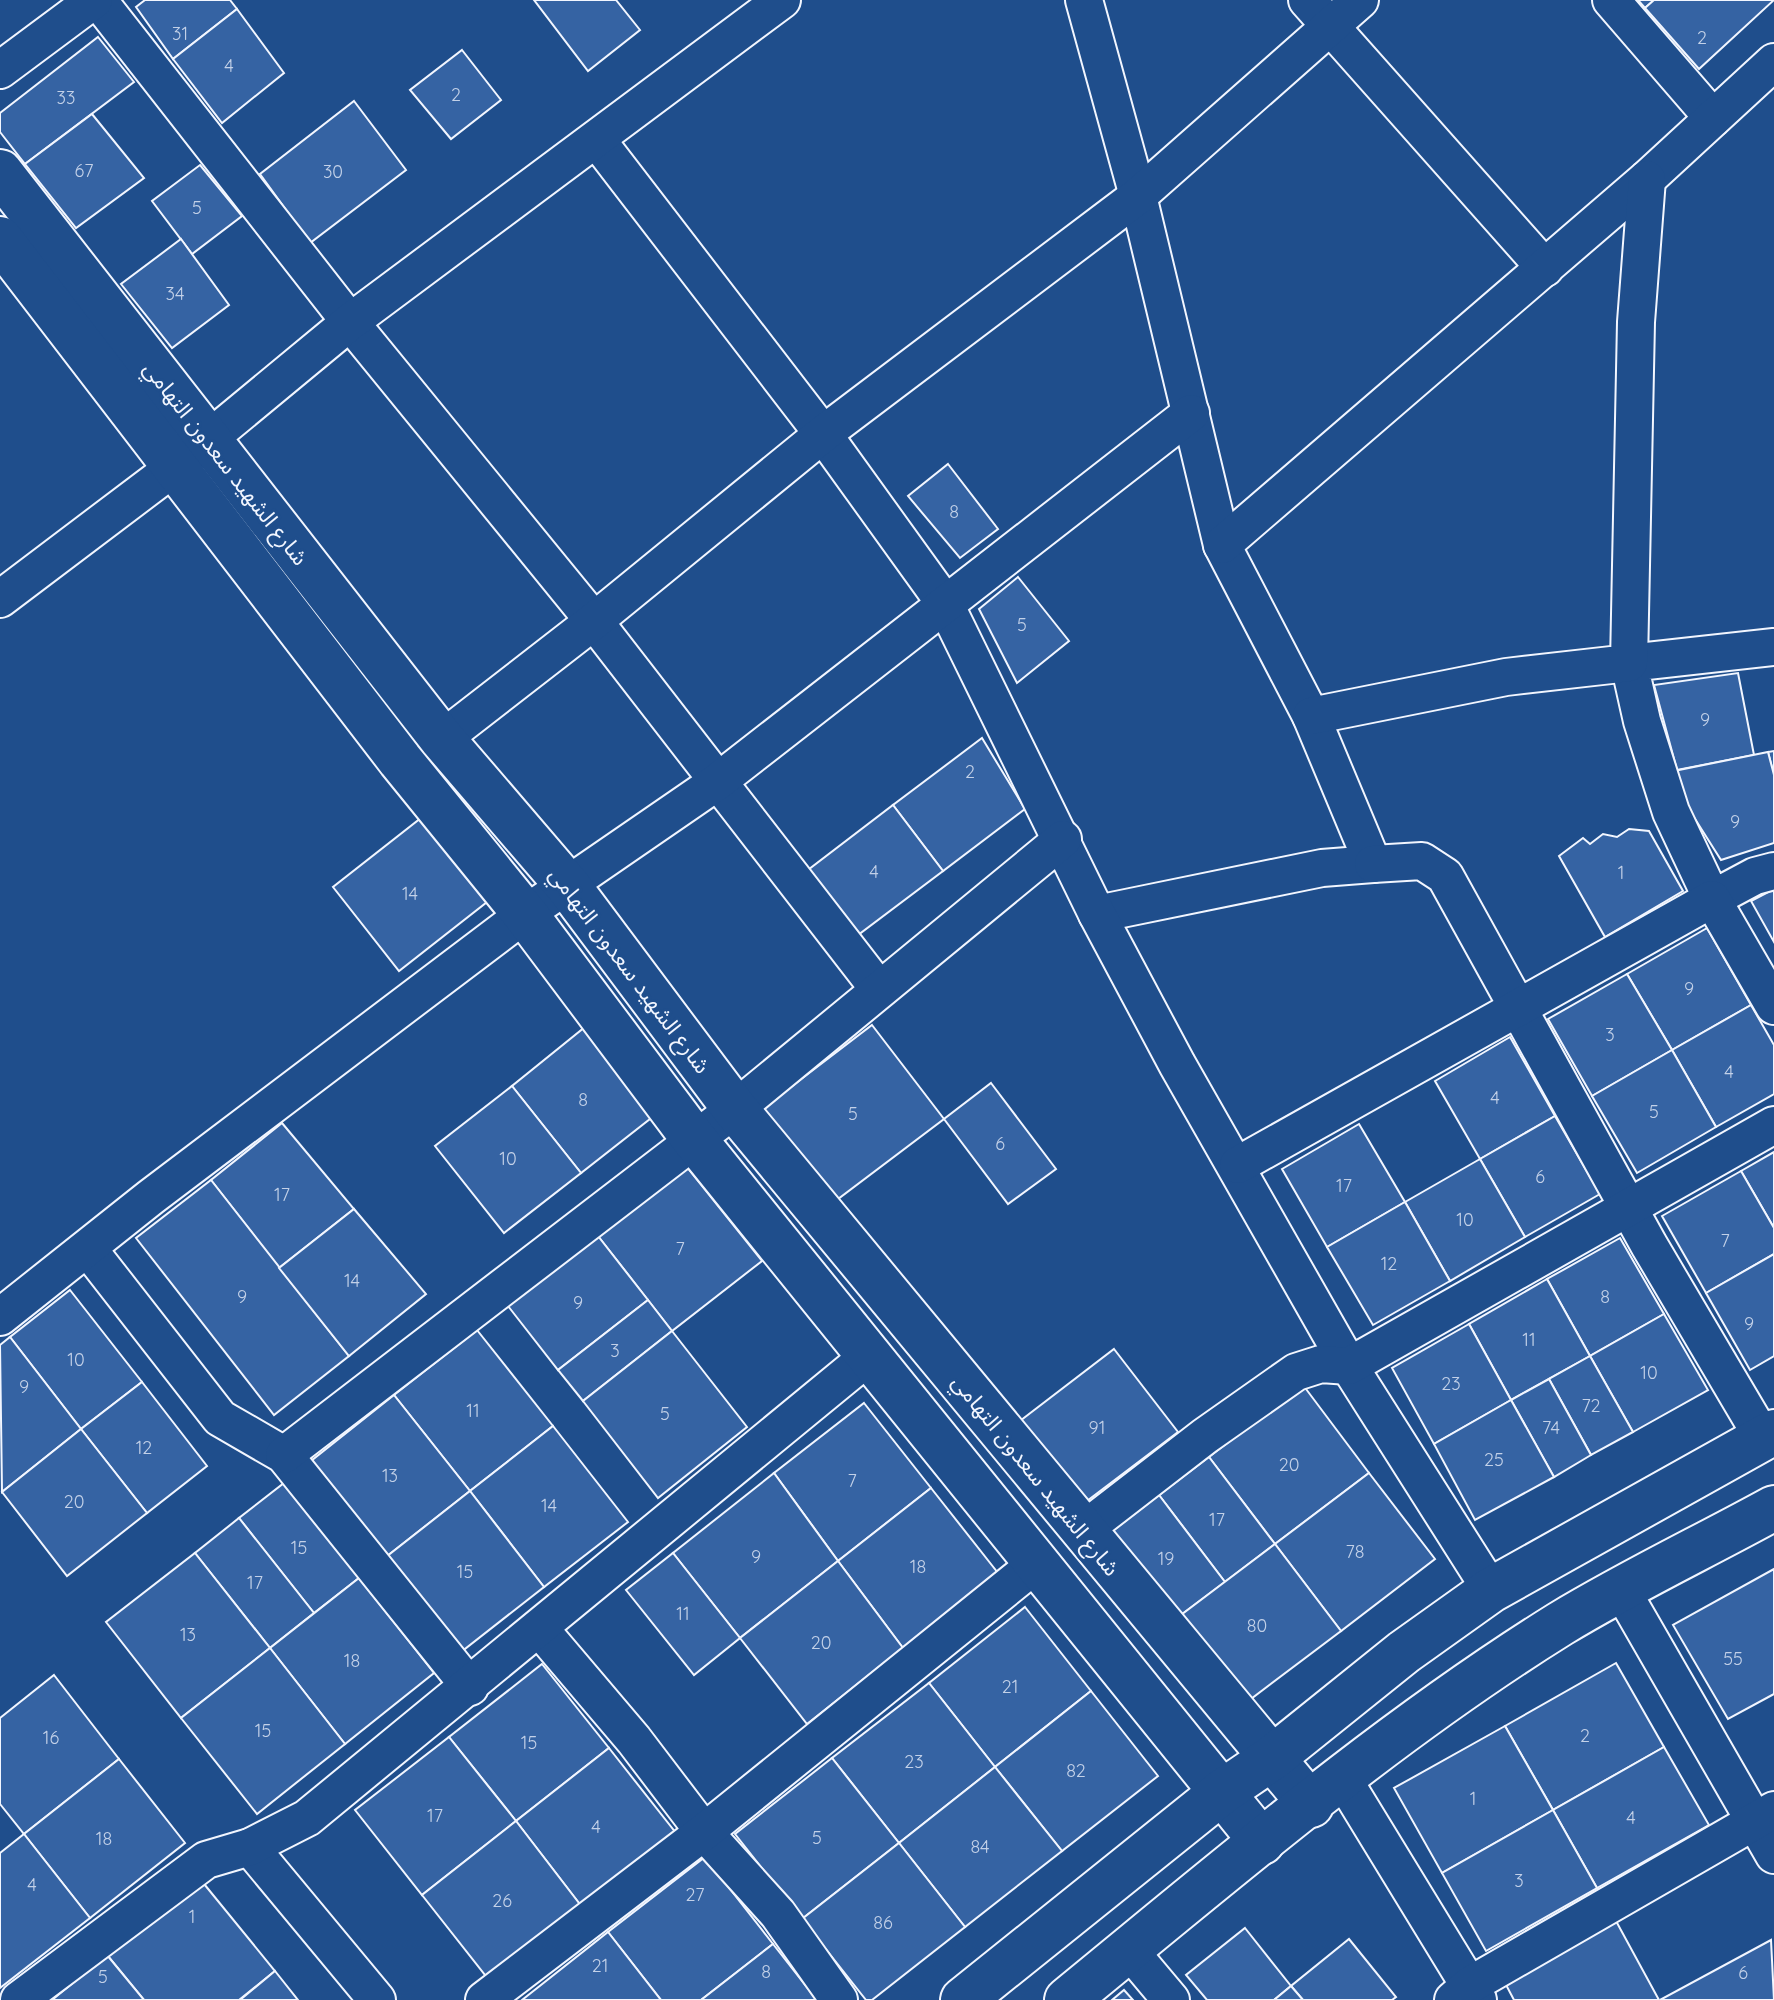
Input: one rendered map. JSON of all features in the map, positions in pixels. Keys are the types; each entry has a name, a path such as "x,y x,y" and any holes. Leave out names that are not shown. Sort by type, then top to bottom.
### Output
{"street":[{"path":"0,70 96,0 350,322 594,621 878,988"},
{"path":"0,599 192,454 350,322 782,0"},
{"path":"1084,0 1138,196 1222,545 1311,716 1373,864"},
{"path":"442,739 594,621 823,434 1138,196 1319,13 1360,0"},
{"path":"1611,0 1713,118"},
{"path":"1319,13 1545,268"},
{"path":"1222,545 1647,179 1774,62"},
{"path":"597,140 823,434 944,602 1063,839 1097,914 1177,1064 1238,1165 1349,1366 1491,1590"},
{"name":"شارع الشهيد سعدون التهامي","path":"0,172 400,760 525,914 694,1139 1262,1842"},
{"path":"1647,179 1636,322 1629,663 1642,721 1671,812 1712,899 1774,1006"},
{"name":"شارع الشهيد سعدون التهامي","path":"0,239 192,454 568,886 735,1109 1272,1758 1327,1792"},
{"path":"0,1317 89,1250 151,1197 525,914 717,782 944,602 1191,413"},
{"path":"1311,716 1506,677 1774,647"},
{"path":"284,1455 735,1109 878,988 1063,839"},
{"path":"963,2000 1222,1792 1272,1758 1404,1652 1491,1590 1768,1435 1630,1208 1445,876 1422,861 1322,868 1097,914"},
{"path":"1238,1165 1712,899 1755,876 1774,871"},
{"path":"1082,1531 1205,1436 1296,1372 1321,1364 1349,1366 1774,1125"},
{"path":"89,1250 220,1418 284,1455 470,1687"},
{"path":"19,2000 206,1860 250,1847 307,1818 869,1356"},
{"path":"1067,2000 1262,1842 1477,1680 1562,1623 1774,1508"},
{"path":"484,2000 704,1832 1036,1564"},
{"path":"1622,1591 1765,1815 1774,1855"},
{"path":"539,1628 634,1740 704,1832 778,1914 839,2000"},
{"path":"1327,1792 1467,1995 1765,1815"},
{"path":"250,1847 377,2000"},
{"path":"1129,1950 1171,2000"}],"building":[{"path":"145,0 230,0 237,9 173,59 136,7"},
{"path":"534,0 616,0 640,30 588,71"},
{"path":"1638,0 1654,0 1645,8"},
{"path":"1654,0 1774,0 1699,69 1645,8"},
{"path":"237,9 284,73 222,123 173,59"},
{"path":"98,37 134,82 25,164 0,132 0,113"},
{"path":"462,50 501,100 451,139 410,90"},
{"path":"354,101 406,170 310,243 260,174"},
{"path":"92,114 144,178 76,228 25,164"},
{"path":"200,165 242,216 192,254 152,201"},
{"path":"181,239 229,305 172,348 121,284"},
{"path":"948,464 998,529 960,558 908,496"},
{"path":"1018,577 1069,641 1017,683 979,609"},
{"path":"1738,673 1754,755 1677,770 1654,685"},
{"path":"982,738 1025,809 943,871 893,805"},
{"path":"1774,751 1774,775 1768,752"},
{"path":"1768,752 1774,775 1774,843 1721,860 1683,800 1674,771"},
{"path":"893,805 943,871 854,938 804,873"},
{"path":"421,818 487,902 399,971 333,887"},
{"path":"1629,829 1649,831 1683,891 1605,937 1559,856 1583,838 1590,844 1603,834 1617,837"},
{"path":"1774,889 1774,942 1751,901"},
{"path":"1707,928 1751,1005 1672,1050 1627,974"},
{"path":"1627,974 1672,1050 1592,1096 1548,1019"},
{"path":"1751,1005 1774,1045 1774,1094 1716,1127 1672,1050"},
{"path":"872,1025 944,1119 834,1202 762,1109"},
{"path":"585,1027 655,1115 581,1173 512,1086"},
{"path":"1510,1037 1555,1116 1480,1159 1435,1081"},
{"path":"1672,1050 1716,1127 1637,1173 1592,1096"},
{"path":"991,1083 1056,1169 1008,1204 944,1119"},
{"path":"512,1086 581,1173 504,1233 435,1146"},
{"path":"1555,1116 1600,1194 1525,1237 1480,1159"},
{"path":"282,1123 354,1209 279,1268 211,1180"},
{"path":"1359,1124 1405,1202 1327,1247 1282,1169"},
{"path":"1774,1152 1774,1228 1741,1171"},
{"path":"1480,1159 1525,1237 1450,1281 1405,1202"},
{"path":"686,1166 762,1261 672,1331 598,1236"},
{"path":"1741,1171 1774,1228 1774,1254 1706,1293 1662,1216"},
{"path":"211,1180 349,1356 274,1415 136,1238"},
{"path":"1405,1202 1450,1281 1373,1325 1327,1247"},
{"path":"354,1209 426,1294 349,1356 279,1268"},
{"path":"598,1236 648,1300 558,1370 508,1306"},
{"path":"1620,1238 1664,1314 1590,1356 1547,1279"},
{"path":"1774,1254 1774,1356 1750,1370 1706,1293"},
{"path":"1547,1279 1590,1356 1511,1400 1469,1324"},
{"path":"70,1290 142,1382 81,1429 10,1337"},
{"path":"648,1300 672,1331 583,1401 558,1370"},
{"path":"1664,1314 1708,1390 1633,1432 1590,1356"},
{"path":"1469,1324 1511,1400 1434,1444 1392,1368"},
{"path":"477,1330 553,1426 470,1491 394,1395"},
{"path":"672,1331 747,1427 658,1498 583,1401"},
{"path":"10,1337 81,1429 2,1492 0,1345"},
{"path":"1114,1349 1178,1432 1079,1507 1016,1424"},
{"path":"1590,1356 1633,1432 1591,1455 1549,1379"},
{"path":"1549,1379 1591,1455 1554,1477 1511,1400"},
{"path":"142,1382 207,1466 147,1513 81,1429"},
{"path":"1303,1385 1369,1473 1275,1544 1209,1457"},
{"path":"394,1395 470,1491 386,1557 311,1461"},
{"path":"1511,1400 1554,1477 1475,1520 1434,1444"},
{"path":"864,1403 931,1488 838,1561 774,1473"},
{"path":"553,1426 628,1522 544,1587 470,1491"},
{"path":"81,1429 147,1513 67,1576 2,1492"},
{"path":"1209,1457 1275,1544 1225,1582 1159,1495"},
{"path":"774,1473 838,1561 740,1638 673,1553"},
{"path":"1369,1473 1435,1559 1341,1631 1275,1544"},
{"path":"284,1483 359,1578 314,1613 239,1518"},
{"path":"931,1488 998,1573 903,1648 838,1561"},
{"path":"470,1491 544,1587 461,1652 386,1557"},
{"path":"1159,1495 1225,1582 1173,1621 1107,1535"},
{"path":"239,1518 314,1613 270,1648 195,1553"},
{"path":"1275,1544 1341,1631 1239,1708 1173,1621"},
{"path":"195,1553 270,1648 181,1718 106,1622"},
{"path":"673,1553 740,1638 694,1675 626,1590"},
{"path":"838,1561 903,1648 807,1724 740,1638"},
{"path":"1774,1569 1774,1694 1728,1719 1673,1625"},
{"path":"359,1578 434,1673 345,1744 270,1648"},
{"path":"1025,1607 1091,1691 995,1767 929,1683"},
{"path":"270,1648 345,1744 257,1814 181,1718"},
{"path":"1616,1663 1664,1747 1553,1810 1505,1726"},
{"path":"542,1664 609,1748 516,1821 449,1737"},
{"path":"54,1675 119,1759 24,1834 0,1804 0,1718"},
{"path":"929,1683 995,1767 899,1843 832,1758"},
{"path":"1091,1691 1158,1776 1062,1851 995,1767"},
{"path":"1505,1726 1553,1810 1442,1873 1394,1788"},
{"path":"449,1737 516,1821 422,1895 355,1810"},
{"path":"1664,1747 1709,1825 1597,1888 1553,1810"},
{"path":"609,1748 676,1833 582,1907 516,1821"},
{"path":"832,1758 899,1843 802,1919 735,1834"},
{"path":"119,1759 185,1843 90,1918 24,1834"},
{"path":"995,1767 1062,1851 965,1927 899,1843"},
{"path":"1553,1810 1597,1888 1486,1951 1442,1873"},
{"path":"516,1821 582,1907 489,1980 422,1895"},
{"path":"24,1834 90,1918 0,1988 0,1853"},
{"path":"899,1843 965,1927 872,2000 866,2000 802,1919"},
{"path":"705,1857 773,1944 701,2000 661,2000 608,1932"},
{"path":"200,1879 275,1971 239,2000 144,2000 107,1955"},
{"path":"1616,1921 1659,2000 1514,2000 1505,1983"},
{"path":"1245,1928 1291,1986 1274,2000 1207,2000 1186,1975"},
{"path":"608,1932 661,2000 522,2000"},
{"path":"1349,1939 1396,1997 1392,2000 1303,2000 1291,1986"},
{"path":"1771,1940 1774,2000 1660,2000"},
{"path":"773,1944 817,2000 701,2000"},
{"path":"107,1955 144,2000 52,2000"},
{"path":"275,1971 298,2000 240,2000"},
{"path":"1291,1986 1303,2000 1274,2000"},
{"path":"1124,1990 1133,2000 1112,2000"}]}
